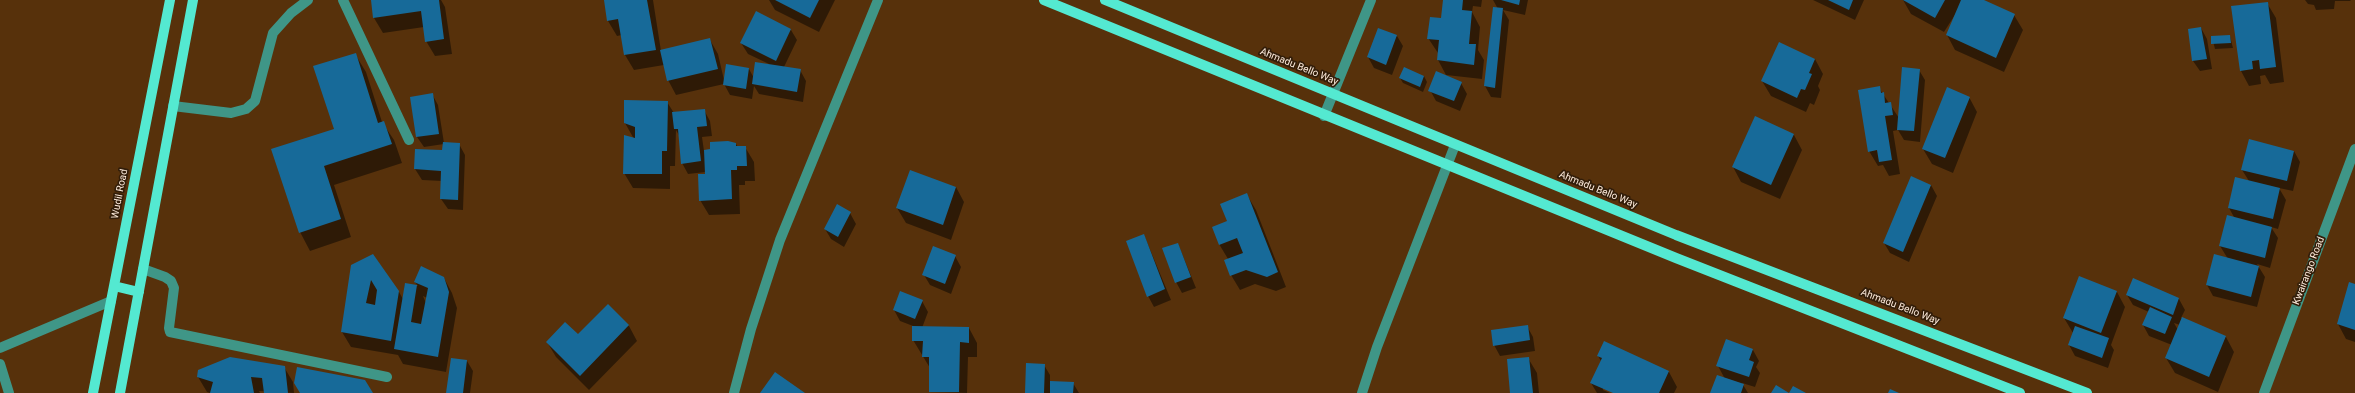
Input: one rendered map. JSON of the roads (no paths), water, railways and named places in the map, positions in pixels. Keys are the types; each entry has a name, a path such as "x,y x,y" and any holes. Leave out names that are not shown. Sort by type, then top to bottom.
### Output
{"main road":[{"name":"Wudil Road","path":"93,393 170,0"},
{"path":"120,393 193,0"},
{"path":"1044,0 1447,166 2020,393"},
{"name":"Ahmadu Bello Way","path":"1105,0 1668,232 2087,393"},
{"path":"114,286 139,292"}],"street":[{"path":"174,106 230,114 246,109 255,101 273,33 291,13 308,0"},
{"path":"343,0 409,140"},
{"path":"734,393 751,329 780,240 878,0"},
{"path":"1324,116 1371,0"},
{"path":"1362,393 1377,347 1455,145"},
{"name":"Kwairango Road","path":"2264,393 2355,149"},
{"path":"143,269 166,277 171,281 174,288 169,328 170,332 387,377"},
{"path":"0,348 111,301"},
{"path":"0,364 9,393"}]}
